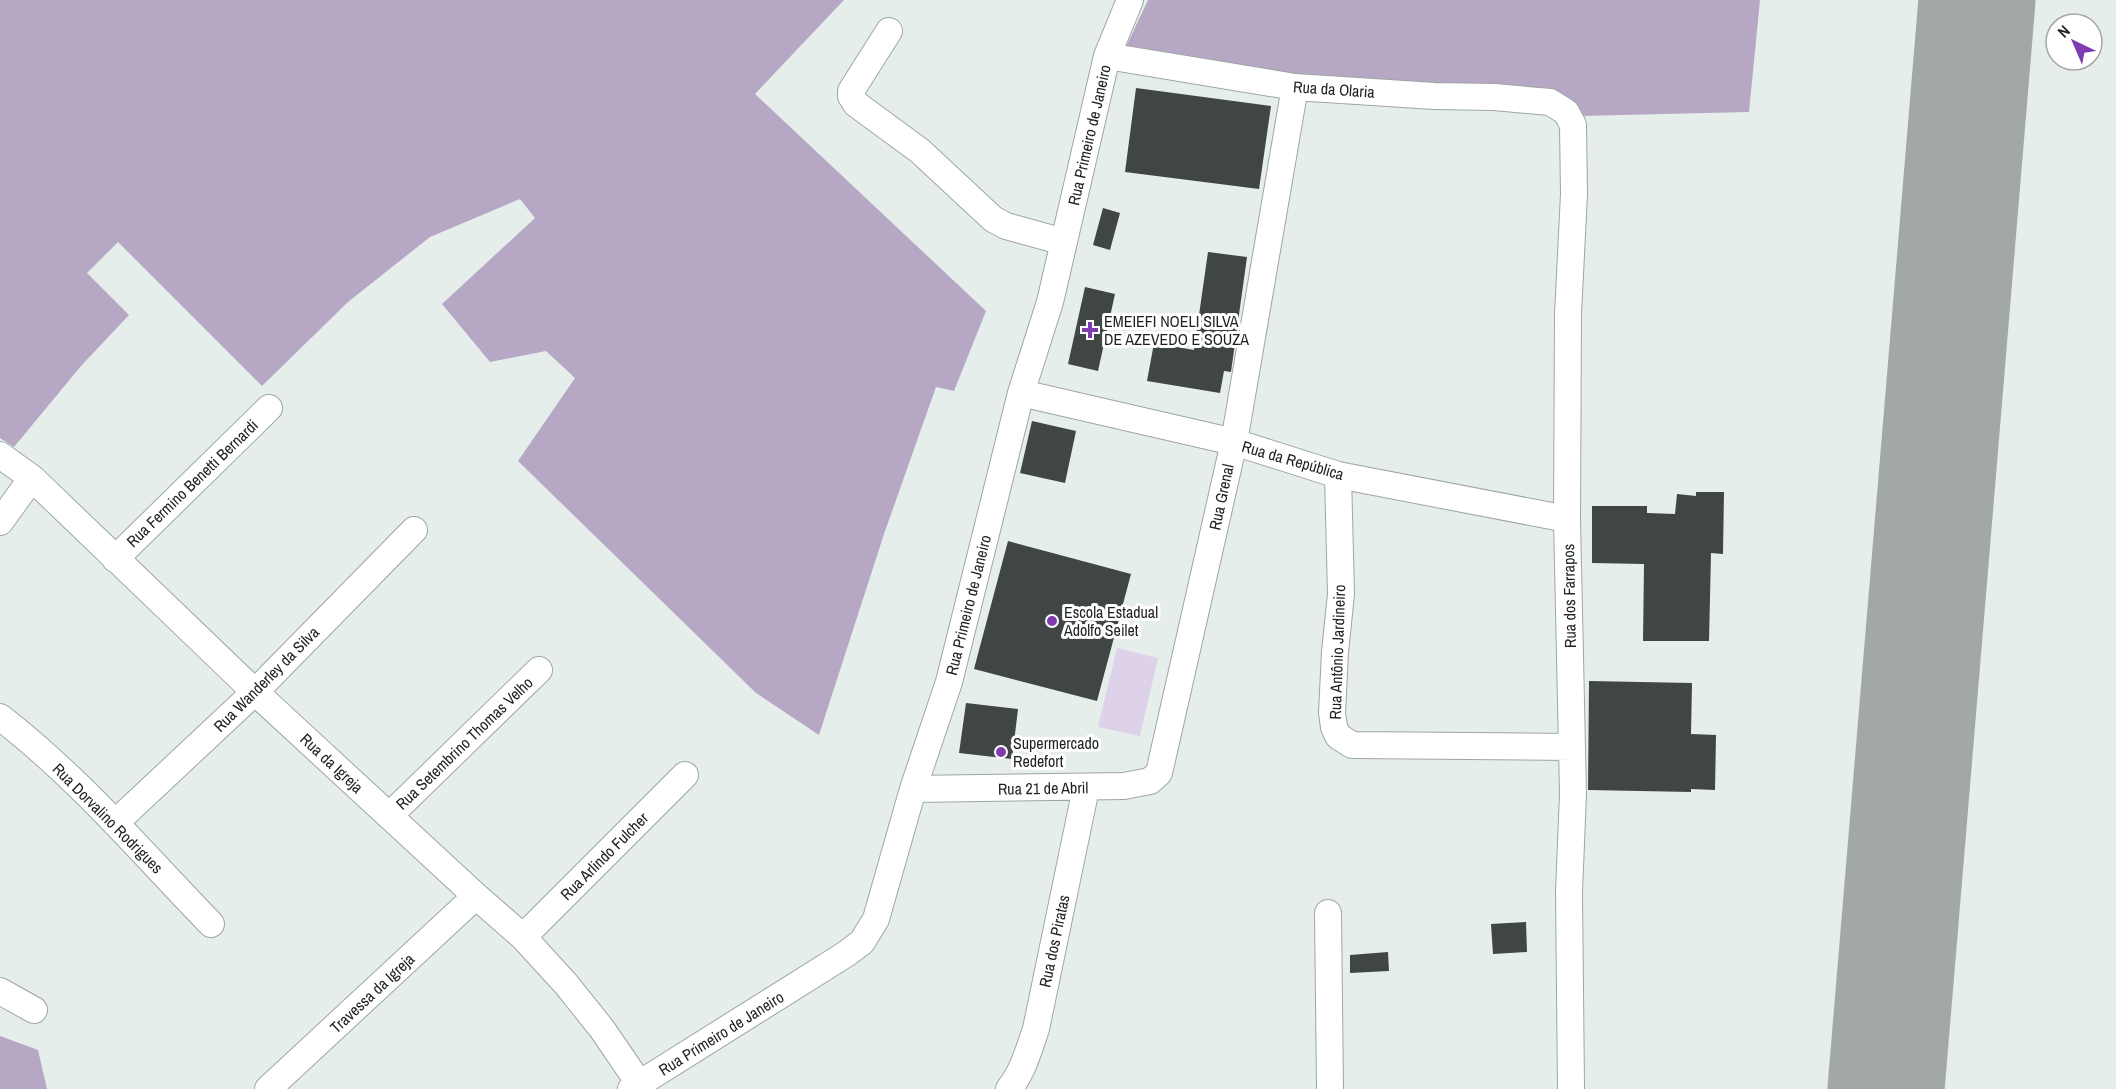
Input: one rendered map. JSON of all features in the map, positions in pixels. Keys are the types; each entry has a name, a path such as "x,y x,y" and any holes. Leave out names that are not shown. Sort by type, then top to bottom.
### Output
{"street":[{"name":"Rua Primeiro de Janeiro","path":"638,1087 836,961 862,942 876,919 913,789 949,682 1021,393 1050,302 1107,57 1130,0"},
{"path":"889,31 851,91 856,104 920,151 993,219 1006,226 1064,242"},
{"name":"Rua da Olaria","path":"1107,57 1295,87 1532,99 1550,102 1561,107"},
{"name":"Rua Grenal","path":"1163,763 1234,442 1295,87"},
{"name":"Rua dos Farrapos","path":"1561,107 1573,125 1574,194 1568,314 1568,519 1573,794 1569,892 1571,1089"},
{"name":"Rua da República","path":"1021,393 1234,442 1338,475 1568,519"},
{"name":"Rua Fermino Benetti Bernardi","path":"115,559 269,408"},
{"name":"Rua da Igreja","path":"0,455 32,478 255,692 523,937 591,1015 638,1087"},
{"name":"Rua Antônio Jardineiro","path":"1338,475 1341,594 1332,713 1338,736 1352,745 1572,747"},
{"path":"0,522 32,478"},
{"name":"Rua Wanderley da Silva","path":"115,823 255,692 414,530"},
{"name":"Rua Setembrino Thomas Velho","path":"389,816 539,670"},
{"name":"Rua Dorvalino Rodrigues","path":"0,717 38,748 115,823 211,924"},
{"name":"Rua 21 de Abril","path":"913,789 1124,786 1156,778 1163,763"},
{"name":"Rua Arlindo Fulcher","path":"523,937 686,775"},
{"name":"Rua dos Piratas","path":"1009,1089 1026,1059 1036,1029 1086,788"},
{"name":"Travessa da Igreja","path":"268,1089 476,896"},
{"path":"1328,913 1330,1089"},
{"path":"0,991 34,1010"}],"shaded area":[{"path":"0,0 844,0 755,94 986,311 954,391 936,387 884,534 819,735 756,693 518,461 575,378 546,351 490,362 442,304 535,218 520,199 430,237 348,302 262,386 118,242 87,273 129,315 81,366 14,447 0,438"},
{"path":"1148,0 1760,0 1749,112 1580,116 1124,51"},
{"path":"1117,648 1158,658 1140,736 1098,727"},
{"path":"0,1036 38,1050 47,1089 0,1089"}],"building":[{"path":"1136,88 1271,106 1259,189 1125,172"},
{"path":"1103,208 1120,213 1110,250 1093,245"},
{"path":"1208,252 1247,257 1231,372 1224,371 1220,393 1147,381 1154,343 1194,350"},
{"path":"1085,287 1115,294 1098,371 1068,364"},
{"path":"1032,421 1076,431 1065,483 1020,473"},
{"path":"1696,492 1724,492 1723,554 1711,553 1709,641 1643,641 1644,564 1592,563 1592,506 1647,506 1647,513 1675,514 1677,494 1696,496"},
{"name":"Escola Estadual Adolfo Seilet","path":"1008,541 1131,574 1097,701 974,669"},
{"path":"1589,681 1692,683 1691,734 1716,735 1715,790 1691,789 1691,792 1588,790"},
{"path":"966,703 1018,709 1012,759 959,753"},
{"path":"1526,922 1527,952 1493,954 1491,924"},
{"path":"1388,952 1389,971 1350,973 1350,955"}],"runway":[{"path":"1886,1089 1977,0"}],"place":[{"name":"EMEIEFI NOELI SILVA DE AZEVEDO E SOUZA","path":"1090,330"},
{"name":"Escola Estadual Adolfo Seilet","path":"1052,621"},
{"name":"Supermercado Redefort","path":"1001,752"}]}
